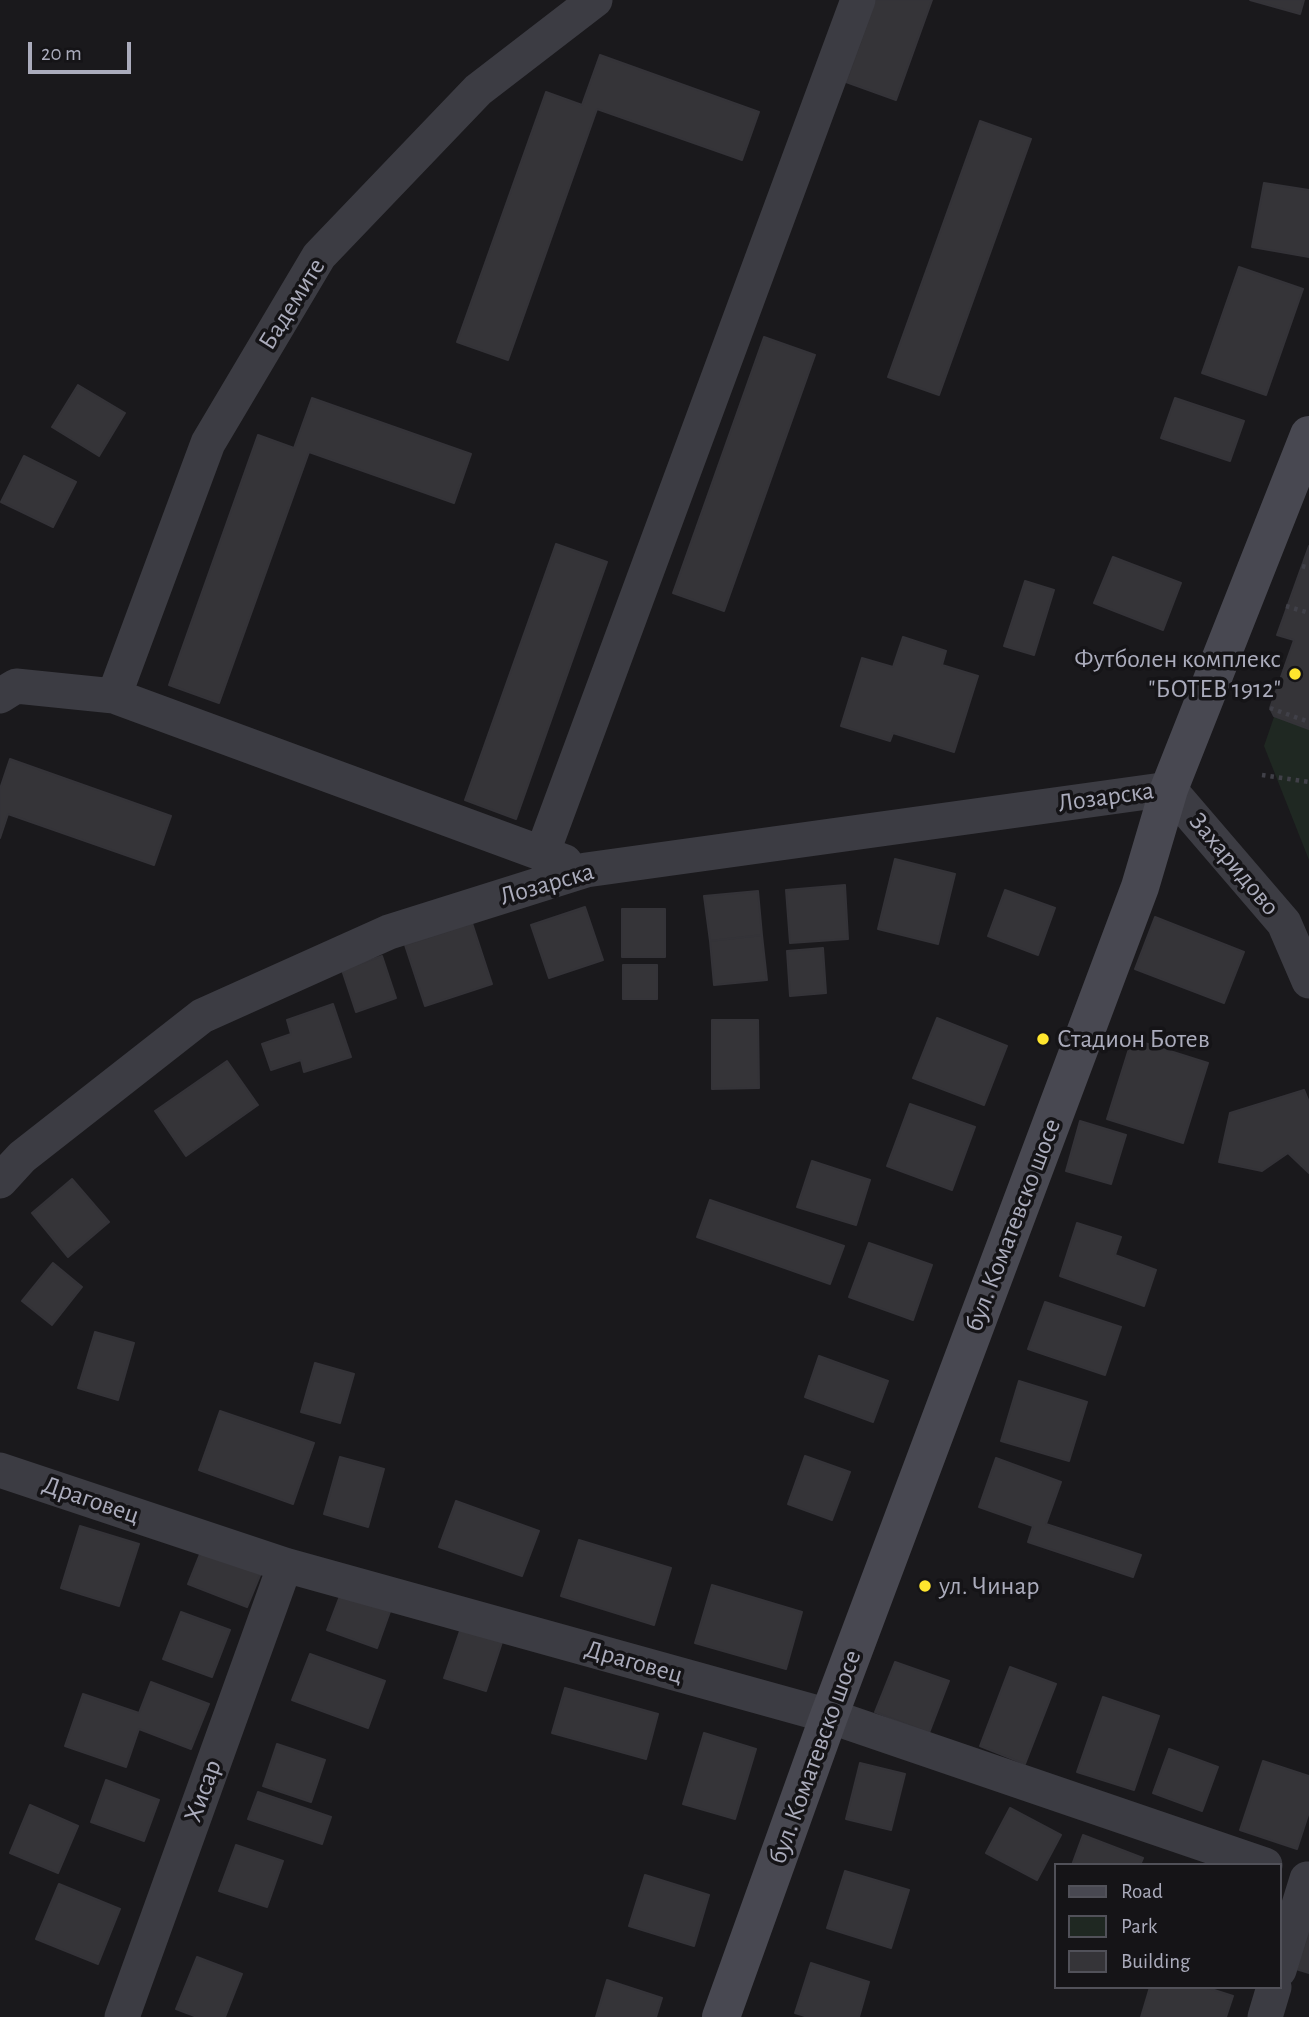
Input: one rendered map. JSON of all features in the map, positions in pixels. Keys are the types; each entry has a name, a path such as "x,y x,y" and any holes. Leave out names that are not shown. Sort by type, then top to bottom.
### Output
{"main road":[{"name":"бул. Коматевско шосе","path":"721,2017 829,1716 1140,887 1169,789 1309,435"}],"street":[{"name":"Бадемите","path":"114,696 208,443 319,256 478,90 595,0"},
{"path":"542,854 858,0"},
{"path":"0,696 16,686 114,696 586,870"},
{"name":"Лозарска","path":"0,1181 22,1157 202,1016 389,932 586,870 1169,789"},
{"name":"Захаридово","path":"1169,789 1296,928 1309,981"},
{"name":"Драговец","path":"0,1470 285,1565 829,1716 1259,1863"},
{"name":"Хисар","path":"122,2017 285,1565"},
{"path":"1281,1960 1298,1876"},
{"path":"1265,2017 1273,1989"}],"path":[{"path":"1302,566 1309,568"},
{"path":"1286,606 1309,613"},
{"path":"1269,708 1309,722"},
{"path":"1262,775 1309,782"}],"green space":[{"name":"Футболен комплекс \"БОТЕВ 1912\"","path":"1309,546 1309,860 1264,746 1274,717 1270,708 1294,641 1277,635"}],"building":[{"path":"875,0 932,0 896,100 846,82"},
{"path":"1250,0 1304,0 1300,14"},
{"path":"600,55 759,112 742,160 597,109 508,360 457,342 546,92 582,105"},
{"path":"980,121 1031,139 939,395 888,377"},
{"path":"1264,183 1309,190 1309,257 1252,247"},
{"path":"1239,267 1303,289 1266,395 1202,373"},
{"path":"764,337 815,355 724,611 673,593"},
{"path":"78,385 125,413 99,456 52,427"},
{"path":"312,398 471,454 454,503 309,452 219,703 169,685 258,435 294,448"},
{"path":"1175,398 1244,421 1230,461 1161,438"},
{"path":"24,456 76,482 53,527 1,502"},
{"path":"556,544 607,562 516,819 465,800"},
{"path":"1309,546 1309,729 1274,716 1270,708 1294,640 1277,635"},
{"path":"1113,557 1181,583 1163,630 1094,603"},
{"path":"1025,581 1054,590 1034,655 1004,646"},
{"path":"903,637 946,651 942,665 978,676 954,752 893,733 890,741 841,726 862,658 893,667"},
{"path":"10,759 171,816 154,865 8,814 0,838 0,789"},
{"path":"895,859 955,874 938,944 878,929"},
{"path":"845,885 848,939 790,943 786,890"},
{"path":"1005,890 1055,908 1038,955 988,936"},
{"path":"758,891 762,935 710,941 704,896"},
{"path":"585,907 603,960 549,978 531,925"},
{"path":"622,909 665,909 665,957 622,957"},
{"path":"1155,917 1244,952 1224,1003 1135,969"},
{"path":"472,923 492,984 425,1006 405,945"},
{"path":"762,935 767,980 714,985 710,941"},
{"path":"823,948 826,993 790,996 787,951"},
{"path":"382,956 396,998 356,1012 342,970"},
{"path":"623,965 657,965 657,999 623,999"},
{"path":"333,1004 351,1057 304,1072 301,1060 271,1070 262,1044 291,1034 287,1020"},
{"path":"937,1018 1007,1046 984,1105 913,1078"},
{"path":"712,1020 758,1020 759,1088 712,1089"},
{"path":"1132,1039 1208,1063 1183,1143 1107,1119"},
{"path":"227,1061 258,1105 186,1156 155,1111"},
{"path":"1304,1090 1309,1102 1309,1173 1288,1153 1262,1171 1219,1162 1230,1113"},
{"path":"910,1104 975,1127 952,1190 887,1166"},
{"path":"1080,1121 1126,1135 1111,1184 1066,1171"},
{"path":"812,1161 870,1180 856,1225 797,1207"},
{"path":"72,1179 109,1222 68,1257 32,1213"},
{"path":"710,1200 844,1246 830,1284 697,1237"},
{"path":"1077,1223 1121,1237 1115,1255 1156,1270 1144,1306 1060,1276"},
{"path":"869,1243 932,1265 913,1320 849,1297"},
{"path":"53,1263 82,1287 52,1325 22,1301"},
{"path":"1045,1302 1121,1327 1105,1375 1028,1349"},
{"path":"95,1332 134,1343 118,1400 78,1388"},
{"path":"819,1356 888,1381 873,1422 805,1397"},
{"path":"315,1363 354,1374 340,1423 301,1412"},
{"path":"1019,1381 1087,1402 1069,1461 1001,1441"},
{"path":"220,1411 314,1443 293,1504 199,1470"},
{"path":"805,1456 850,1472 832,1520 788,1504"},
{"path":"340,1457 384,1469 368,1527 324,1514"},
{"path":"996,1458 1061,1482 1046,1524 1141,1555 1133,1577 1028,1542 1033,1526 979,1507"},
{"path":"456,1501 539,1531 522,1576 439,1547"},
{"path":"80,1526 139,1544 119,1606 61,1588"},
{"path":"579,1540 671,1568 654,1625 561,1596"},
{"path":"204,1544 263,1568 247,1607 188,1584"},
{"path":"712,1585 802,1612 786,1669 695,1643"},
{"path":"343,1588 392,1606 377,1648 327,1630"},
{"path":"181,1612 230,1630 212,1677 163,1659"},
{"path":"462,1625 503,1639 486,1691 444,1678"},
{"path":"310,1654 385,1681 368,1728 292,1700"},
{"path":"895,1662 949,1681 929,1733 875,1712"},
{"path":"1010,1667 1056,1684 1025,1764 980,1746"},
{"path":"151,1682 209,1704 191,1749 139,1729 126,1767 65,1746 83,1694 139,1713"},
{"path":"565,1688 658,1714 646,1759 552,1733"},
{"path":"1103,1697 1159,1716 1134,1790 1077,1772"},
{"path":"704,1733 756,1749 735,1819 683,1804"},
{"path":"277,1744 325,1760 311,1802 263,1786"},
{"path":"1169,1749 1218,1767 1202,1811 1153,1793"},
{"path":"1263,1761 1309,1776 1309,1812 1297,1849 1240,1830"},
{"path":"860,1763 905,1774 891,1830 846,1819"},
{"path":"106,1780 159,1800 144,1841 91,1822"},
{"path":"258,1792 331,1817 322,1844 248,1819"},
{"path":"30,1805 78,1826 58,1873 10,1853"},
{"path":"1010,1808 1061,1835 1037,1880 986,1853"},
{"path":"1083,1835 1143,1858 1141,1863 1073,1863"},
{"path":"236,1845 283,1861 267,1907 219,1891"},
{"path":"845,1871 909,1890 891,1948 827,1928"},
{"path":"645,1875 709,1895 694,1946 629,1926"},
{"path":"59,1884 120,1909 98,1964 36,1939"},
{"path":"1309,1930 1309,1973 1296,1969"},
{"path":"197,1957 242,1974 225,2017 197,2017 176,2009"},
{"path":"811,1963 869,1982 859,2017 808,2017 795,2013"},
{"path":"607,1980 662,1998 656,2017 596,2017"},
{"path":"1149,1989 1211,1989 1233,1996 1226,2017 1141,2017"}],"place":[{"name":"Футболен комплекс \"БОТЕВ 1912\"","path":"1295,674"},
{"name":"Стадион Ботев","path":"1043,1039"},
{"name":"ул. Чинар","path":"925,1586"}]}
